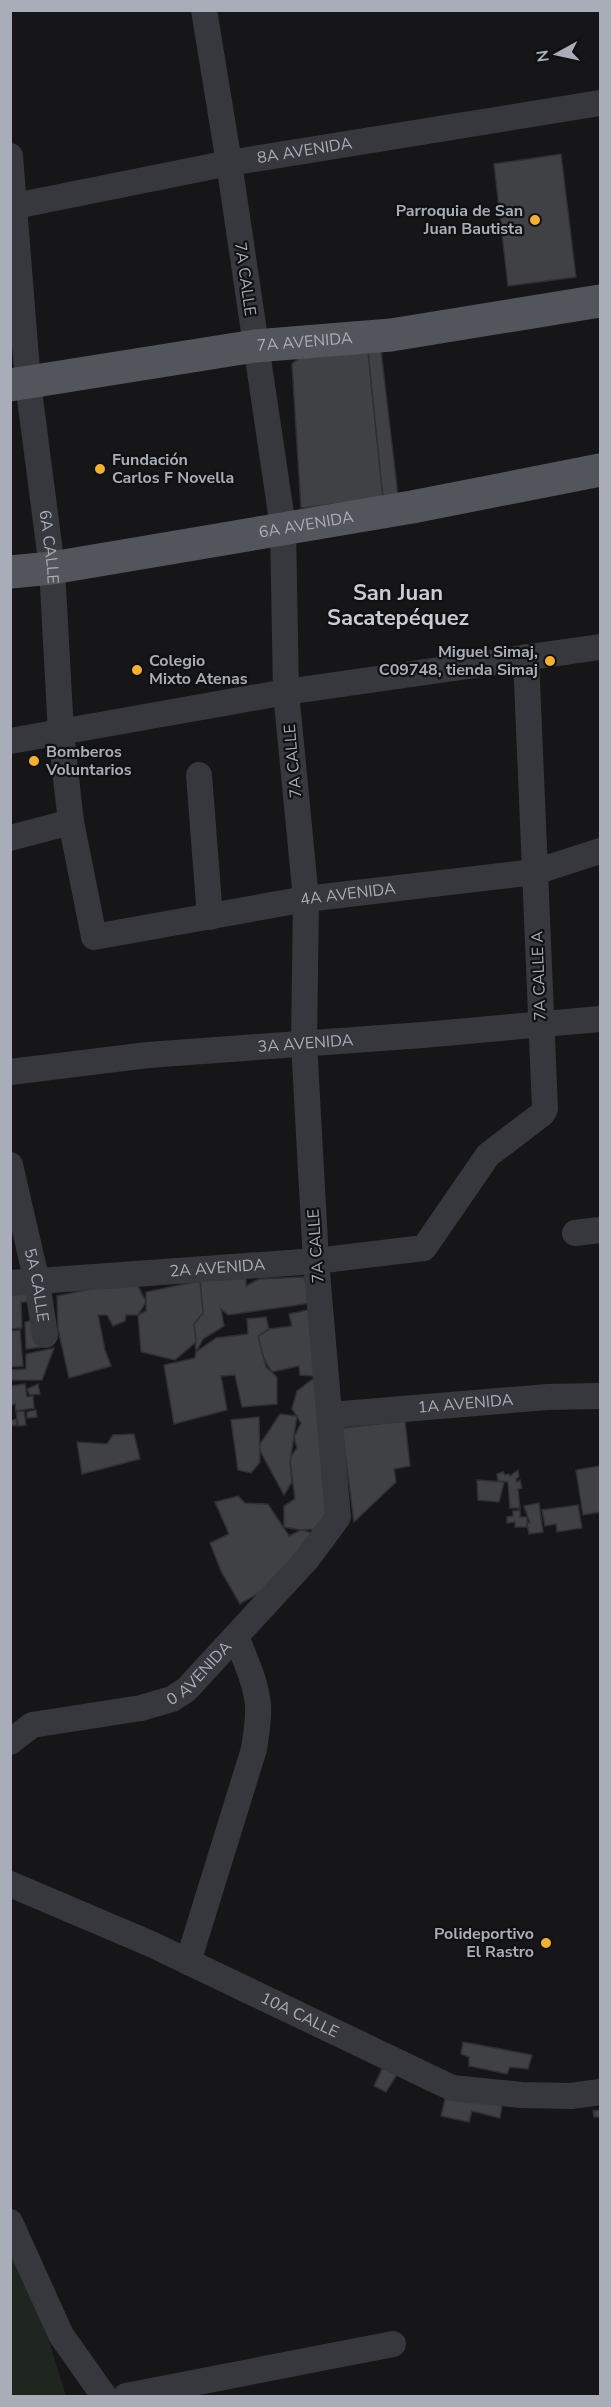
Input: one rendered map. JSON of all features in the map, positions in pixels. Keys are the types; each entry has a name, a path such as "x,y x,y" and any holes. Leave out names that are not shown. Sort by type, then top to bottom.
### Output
{"main road":[{"name":"7A AVENIDA","path":"19,384 255,346 391,334 600,301"},
{"name":"6A AVENIDA","path":"10,572 52,568 412,507 600,470"}],"street":[{"name":"7A CALLE","path":"204,10 284,527 286,692 306,899 304,1043 316,1261 338,1517"},
{"name":"8A AVENIDA","path":"13,207 229,163 600,103"},
{"name":"6A CALLE","path":"10,156 19,384 52,568 61,733 71,822 94,937"},
{"path":"10,741 286,692 600,647"},
{"name":"7A CALLE A","path":"424,1248 488,1155 543,1114 545,1109 526,657"},
{"path":"199,775 210,917"},
{"path":"10,838 71,822"},
{"name":"4A AVENIDA","path":"94,937 306,899 535,872 600,851"},
{"name":"3A AVENIDA","path":"10,1072 148,1055 600,1019"},
{"name":"5A CALLE","path":"10,1165 37,1282 45,1335"},
{"path":"574,1233 600,1230"},
{"name":"2A AVENIDA","path":"10,1283 316,1261 424,1248"},
{"name":"1A AVENIDA","path":"331,1415 548,1397 600,1395"},
{"name":"0 AVENIDA","path":"10,1742 32,1725 141,1708 172,1699 186,1690 307,1559 338,1517"},
{"path":"188,1962 255,1738 258,1707 255,1688 236,1636"},
{"name":"10A CALLE","path":"10,1884 188,1962 452,2088 541,2096 572,2096 600,2092"},
{"path":"10,2222 61,2335 104,2397"},
{"path":"126,2397 393,2344"}],"shaded area":[{"path":"10,2249 49,2341 66,2396 11,2396"}],"building":[{"name":"Parroquia de San Juan Bautista","path":"561,154 576,277 508,286 494,164"},
{"path":"368,351 383,498 301,508 292,364 299,358"},
{"path":"368,351 381,351 398,496 383,498"},
{"path":"246,1277 246,1286 259,1279 304,1277 312,1303 228,1315 221,1309 224,1326 203,1339 196,1352 194,1324 203,1313 200,1281"},
{"path":"200,1281 203,1313 194,1324 196,1342 175,1360 141,1352 138,1315 146,1311 146,1292"},
{"path":"106,1286 138,1286 146,1302 138,1315 126,1315 125,1321 113,1326 107,1315 98,1315 105,1350 111,1366 69,1378 58,1329 57,1296"},
{"path":"34,1293 34,1302 21,1302 22,1328 10,1329 10,1295"},
{"path":"321,1307 327,1377 300,1375 299,1366 272,1372 262,1356 258,1336 269,1329 292,1326 289,1314"},
{"path":"266,1317 269,1329 258,1336 266,1367 277,1377 277,1404 242,1407 235,1375 221,1376 227,1410 174,1424 164,1365 195,1358 196,1352 216,1338 248,1334 247,1319"},
{"path":"40,1319 43,1347 26,1349 25,1322"},
{"path":"20,1330 23,1366 10,1367 10,1331"},
{"path":"54,1348 42,1380 10,1380 10,1370 26,1369 26,1354"},
{"path":"314,1378 329,1528 301,1530 284,1527 284,1506 295,1499 290,1462 297,1448 294,1437 301,1423 292,1409 297,1391"},
{"path":"25,1384 27,1397 33,1396 34,1408 16,1411 15,1404 10,1405 10,1386"},
{"path":"38,1384 40,1394 30,1395 27,1389"},
{"path":"36,1410 37,1417 27,1418 27,1412"},
{"path":"24,1411 26,1425 18,1426 16,1412"},
{"path":"280,1414 297,1416 290,1462 292,1482 284,1495 258,1447"},
{"path":"259,1417 260,1462 251,1473 238,1470 231,1420"},
{"path":"16,1419 17,1425 10,1426 10,1421"},
{"path":"405,1421 410,1466 394,1469 396,1482 354,1522 342,1428"},
{"path":"134,1434 140,1459 82,1474 77,1442 107,1444 113,1435"},
{"path":"600,1466 600,1512 583,1515 576,1470"},
{"path":"518,1470 519,1477 516,1479 517,1482 520,1480 522,1488 518,1489 520,1508 510,1508 508,1482 498,1481 497,1474 503,1472 510,1476"},
{"path":"477,1480 504,1482 499,1502 478,1500"},
{"path":"238,1496 245,1503 268,1504 289,1536 301,1530 317,1534 260,1592 240,1604 221,1571 210,1543 229,1534 215,1502"},
{"path":"539,1503 543,1532 529,1534 527,1523 530,1523 524,1506"},
{"path":"578,1505 582,1528 557,1532 556,1524 545,1526 542,1510"},
{"path":"520,1510 520,1517 527,1517 527,1527 515,1527 515,1522 507,1523 507,1517 513,1516 513,1511"},
{"path":"463,2042 532,2055 528,2069 510,2067 507,2074 469,2066 469,2057 461,2054"},
{"path":"383,2067 399,2071 386,2092 374,2086"},
{"path":"446,2095 502,2105 500,2118 472,2111 469,2122 441,2116"},
{"path":"600,2110 600,2117 594,2117 593,2111"}],"place":[{"name":"Parroquia de San Juan Bautista","path":"535,220"},
{"name":"Fundación Carlos F Novella","path":"100,469"},
{"name":"Miguel Simaj, C09748, tienda Simaj","path":"550,661"},
{"name":"Colegio Mixto Atenas","path":"137,670"},
{"name":"Bomberos Voluntarios","path":"34,761"},
{"name":"Polideportivo El Rastro","path":"546,1943"}],"district":[{"name":"San Juan Sacatepéquez","path":"398,606"}]}
